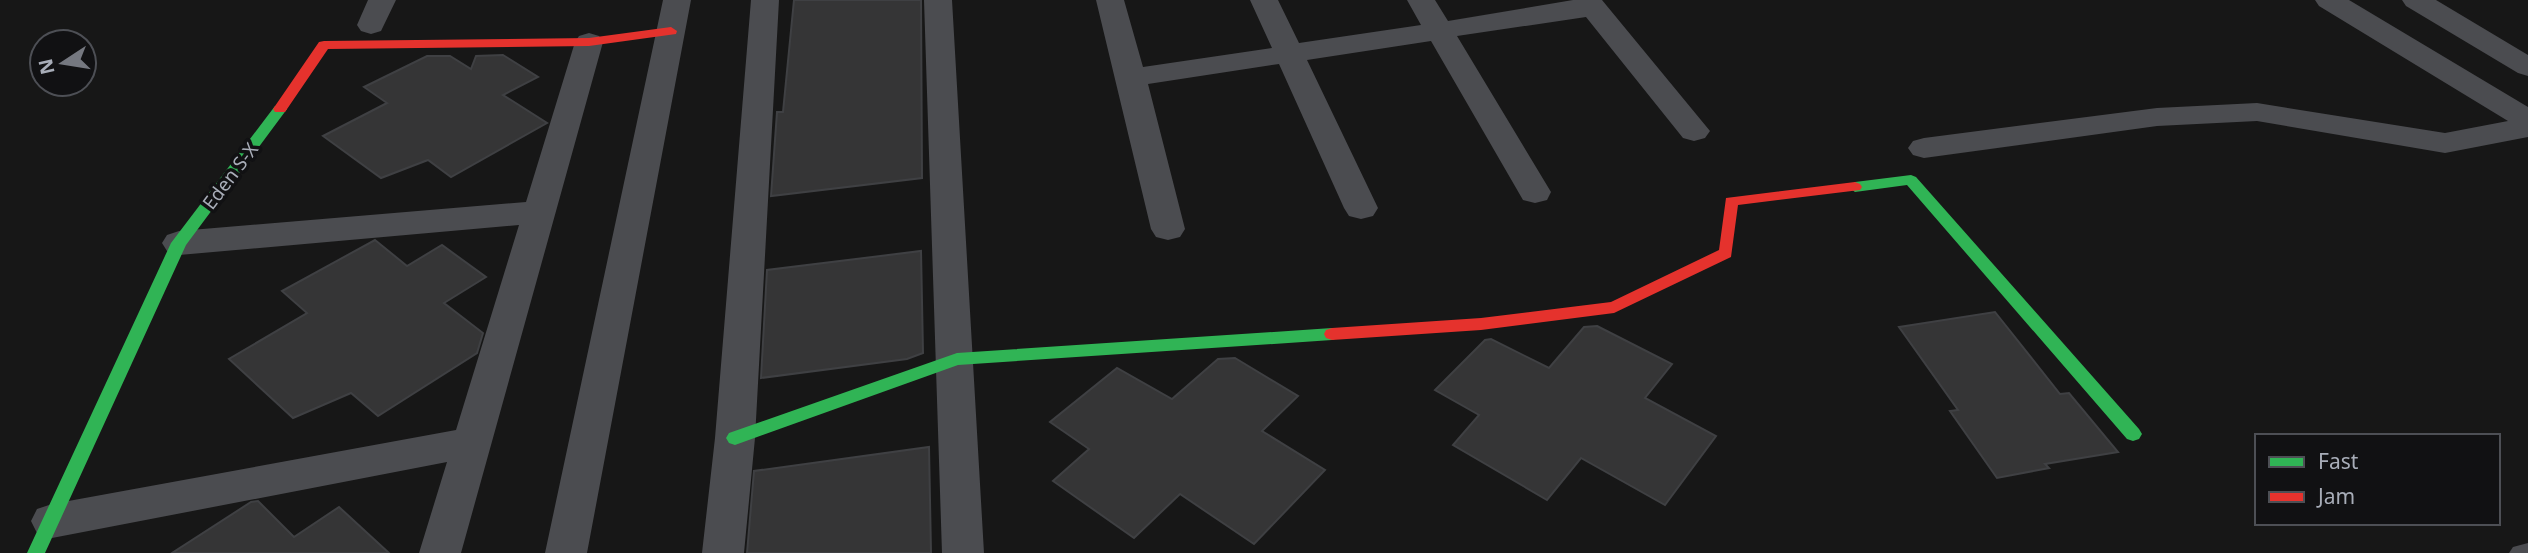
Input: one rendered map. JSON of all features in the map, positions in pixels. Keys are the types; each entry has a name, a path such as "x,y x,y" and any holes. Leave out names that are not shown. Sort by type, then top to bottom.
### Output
{"street":[{"path":"723,553 736,438 765,0"},
{"path":"938,0 957,359 963,553"},
{"path":"1110,0 1168,229"},
{"path":"1264,0 1361,208"},
{"path":"1421,0 1535,191"},
{"path":"2329,0 2528,120"},
{"path":"2416,0 2528,67"},
{"path":"1131,78 1438,31 1590,4 1694,131"},
{"path":"566,553 674,16"},
{"name":"Eden S-X","path":"44,537 179,243 291,95 324,45 589,42 674,16"},
{"path":"440,553 589,42"},
{"path":"1924,148 2157,117 2257,111 2445,143 2528,127"},
{"path":"736,438 957,359 1481,324 1614,307 1726,253 1731,201 1911,180 2133,434"},
{"path":"179,243 539,212"},
{"path":"44,537 473,442"}],"lane":[{"path":"2519,553 2528,552"}],"building":[{"path":"794,0 921,0 922,178 771,196 777,112 783,112"},
{"path":"503,55 538,77 503,95 547,123 451,177 428,160 381,178 323,136 387,103 364,87 427,56 450,56 471,69 476,56"},
{"path":"375,240 407,266 442,245 486,277 444,303 483,333 477,353 378,416 351,393 293,418 229,359 307,313 282,291"},
{"path":"921,251 923,353 907,359 761,378 767,270"},
{"path":"1995,312 2060,394 2069,393 2118,452 2045,464 2049,468 1997,478 1950,411 1958,410 1899,327"},
{"path":"1597,326 1672,364 1645,398 1716,436 1665,505 1581,458 1547,500 1453,445 1479,415 1435,390 1485,340 1491,339 1549,368 1584,327"},
{"path":"1235,358 1298,396 1262,431 1325,470 1254,544 1180,494 1134,538 1053,481 1089,449 1050,422 1117,368 1172,399 1218,359"},
{"path":"929,447 931,553 747,553 754,471"},
{"path":"258,501 294,537 339,507 389,553 172,553 251,502"}],"traffic: fast":[{"path":"36,553 179,243 280,109"},
{"path":"1855,187 1911,180 2133,434"},
{"path":"735,438 957,359 1332,334"}],"traffic: jam":[{"path":"280,109 324,45 589,42 671,31"},
{"path":"1332,334 1481,324 1614,307 1726,253 1731,201 1855,187"}]}
